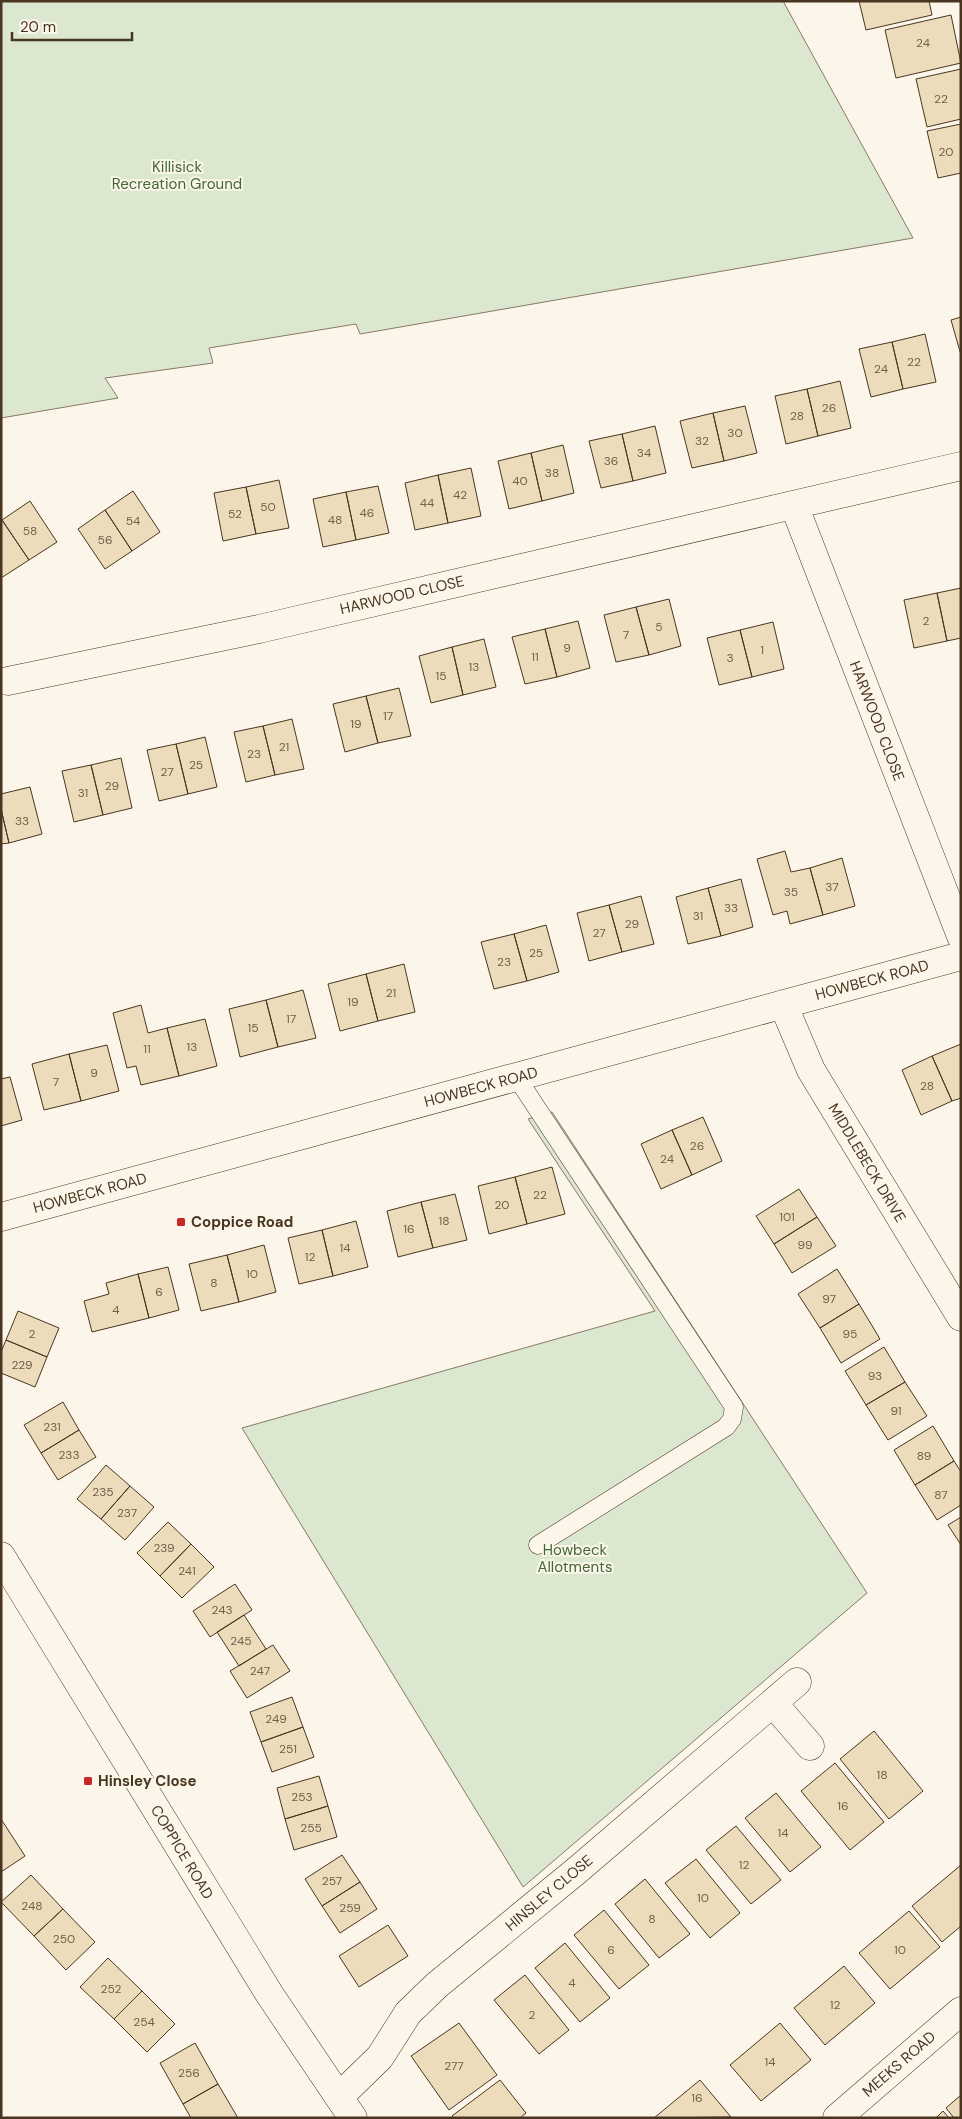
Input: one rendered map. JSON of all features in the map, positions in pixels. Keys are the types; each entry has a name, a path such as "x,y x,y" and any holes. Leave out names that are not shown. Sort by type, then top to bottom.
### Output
{"street":[{"name":"HARWOOD CLOSE","path":"4,684 259,629 961,466"},
{"name":"HARWOOD CLOSE","path":"794,505 961,936"},
{"name":"HOWBECK ROAD","path":"1,1217 961,956"},
{"name":"MIDDLEBECK DRIVE","path":"783,1004 810,1070 961,1317"},
{"name":"COPPICE ROAD","path":"1,1556 270,1996 346,2108"},
{"name":"HINSLEY CLOSE","path":"346,2108 408,2013 437,1985 575,1872 798,1682"},
{"path":"773,1703 810,1746"},
{"name":"MEEKS ROAD","path":"836,2118 961,2011"}],"lane":[{"path":"516,1078 734,1407 732,1419 726,1427 538,1545"}],"green space":[{"name":"Killisick Recreation Ground","path":"1,1 783,1 913,238 360,334 356,324 209,348 213,363 105,378 118,398 1,418"},
{"name":"Howbeck Allotments","path":"552,1112 867,1593 523,1887 242,1428 655,1311 528,1119"}],"building":[{"path":"859,1 929,1 932,15 866,30"},
{"path":"951,15 961,63 896,78 885,30"},
{"path":"961,69 961,119 927,127 916,79"},
{"path":"961,124 961,173 938,178 927,131"},
{"path":"961,317 961,355 951,320"},
{"path":"925,334 936,382 903,389 892,342"},
{"path":"892,342 903,389 871,397 859,349"},
{"path":"840,381 851,428 818,436 807,389"},
{"path":"807,389 818,436 786,444 775,396"},
{"path":"745,406 757,453 724,461 713,413"},
{"path":"713,413 724,461 692,468 680,421"},
{"path":"655,426 666,473 633,481 622,434"},
{"path":"622,434 633,481 601,488 589,441"},
{"path":"563,445 574,493 542,501 531,453"},
{"path":"531,453 542,501 509,509 498,461"},
{"path":"471,468 481,516 448,523 438,475"},
{"path":"438,475 448,523 415,530 405,483"},
{"path":"279,480 289,528 256,534 246,487"},
{"path":"378,486 389,533 356,540 346,492"},
{"path":"246,487 256,534 223,541 214,493"},
{"path":"133,491 160,532 132,551 105,510"},
{"path":"346,492 356,540 323,547 313,499"},
{"path":"30,501 57,542 29,560 2,520"},
{"path":"105,510 132,551 105,569 78,529"},
{"path":"1,520 29,560 1,578"},
{"path":"961,588 961,638 947,641 937,593"},
{"path":"937,593 947,641 914,648 904,600"},
{"path":"669,599 681,646 649,655 636,607"},
{"path":"636,607 649,655 616,662 604,615"},
{"path":"578,621 590,668 557,677 545,629"},
{"path":"773,622 784,669 752,677 740,630"},
{"path":"545,629 557,677 525,684 512,637"},
{"path":"740,630 752,677 719,685 707,638"},
{"path":"484,639 496,687 463,695 452,647"},
{"path":"452,647 463,695 431,703 419,656"},
{"path":"399,688 411,736 378,743 366,696"},
{"path":"366,696 378,743 345,752 333,704"},
{"path":"292,719 304,769 275,775 263,726"},
{"path":"263,726 275,775 246,782 234,732"},
{"path":"205,737 217,787 188,794 176,744"},
{"path":"176,744 188,794 159,801 147,750"},
{"path":"121,758 132,808 103,815 91,765"},
{"path":"91,765 103,815 74,822 62,771"},
{"path":"30,787 42,834 9,843 1,809 1,794"},
{"path":"1,809 9,843 1,844"},
{"path":"785,851 791,872 810,868 823,915 790,924 787,911 773,915 757,859"},
{"path":"842,858 855,906 823,915 810,868"},
{"path":"741,879 753,927 721,936 708,888"},
{"path":"708,888 721,936 688,944 676,897"},
{"path":"641,896 654,944 622,952 609,905"},
{"path":"609,905 622,952 589,961 577,913"},
{"path":"546,925 559,972 527,981 514,934"},
{"path":"514,934 527,981 494,989 481,942"},
{"path":"404,964 415,1012 378,1021 366,974"},
{"path":"366,974 378,1021 340,1031 328,984"},
{"path":"303,990 316,1038 278,1047 266,1000"},
{"path":"266,1000 278,1047 240,1057 229,1009"},
{"path":"141,1005 148,1033 167,1028 179,1076 141,1085 136,1066 127,1068 113,1013"},
{"path":"205,1019 217,1066 179,1076 167,1028"},
{"path":"961,1044 961,1098 952,1101 932,1056"},
{"path":"107,1045 119,1091 81,1101 69,1054"},
{"path":"69,1054 81,1101 44,1110 32,1064"},
{"path":"932,1056 952,1101 921,1115 902,1070"},
{"path":"10,1077 22,1120 1,1126 1,1079"},
{"path":"703,1117 722,1161 692,1175 672,1130"},
{"path":"672,1130 692,1175 661,1189 641,1144"},
{"path":"552,1167 565,1214 527,1224 515,1177"},
{"path":"515,1177 527,1224 489,1234 478,1186"},
{"path":"799,1189 817,1217 774,1244 756,1216"},
{"path":"455,1194 467,1240 433,1248 421,1202"},
{"path":"421,1202 433,1248 398,1257 387,1211"},
{"path":"817,1217 836,1246 792,1273 774,1244"},
{"path":"356,1221 368,1267 333,1276 322,1230"},
{"path":"322,1230 333,1276 299,1284 288,1238"},
{"path":"264,1245 276,1292 239,1302 227,1255"},
{"path":"227,1255 239,1302 201,1311 189,1264"},
{"path":"168,1267 179,1310 149,1318 138,1274"},
{"path":"837,1269 859,1304 820,1328 798,1294"},
{"path":"138,1274 149,1318 92,1332 84,1301 109,1294 106,1283"},
{"path":"859,1304 880,1339 841,1363 820,1328"},
{"path":"18,1311 59,1328 47,1357 6,1340"},
{"path":"6,1340 47,1357 35,1387 1,1373 1,1352"},
{"path":"884,1347 905,1382 866,1405 845,1371"},
{"path":"905,1382 927,1416 888,1440 866,1405"},
{"path":"63,1402 79,1430 41,1453 24,1425"},
{"path":"933,1426 954,1461 915,1485 894,1450"},
{"path":"79,1430 96,1457 58,1480 41,1453"},
{"path":"954,1461 961,1472 961,1505 937,1520 915,1485"},
{"path":"106,1465 130,1486 101,1519 77,1499"},
{"path":"130,1486 154,1507 125,1540 101,1519"},
{"path":"961,1517 961,1545 948,1525"},
{"path":"168,1522 191,1544 160,1576 137,1553"},
{"path":"191,1544 214,1567 182,1598 160,1576"},
{"path":"235,1584 252,1610 210,1637 193,1611"},
{"path":"244,1615 266,1649 239,1666 217,1632"},
{"path":"273,1645 290,1671 247,1698 230,1671"},
{"path":"292,1697 303,1727 261,1742 250,1712"},
{"path":"303,1727 314,1757 272,1772 261,1742"},
{"path":"874,1731 923,1791 889,1819 840,1759"},
{"path":"835,1763 884,1822 850,1850 801,1791"},
{"path":"319,1776 328,1806 285,1819 277,1788"},
{"path":"776,1793 821,1847 790,1872 745,1818"},
{"path":"328,1806 337,1837 294,1850 285,1819"},
{"path":"1,1819 25,1856 1,1872"},
{"path":"736,1826 781,1880 751,1904 706,1850"},
{"path":"342,1855 360,1882 322,1906 305,1879"},
{"path":"696,1859 740,1913 710,1938 665,1883"},
{"path":"961,1865 961,1926 942,1942 912,1906"},
{"path":"31,1875 63,1909 34,1936 1,1902"},
{"path":"645,1879 690,1934 659,1958 615,1904"},
{"path":"360,1882 377,1909 340,1933 322,1906"},
{"path":"63,1909 95,1942 66,1970 34,1936"},
{"path":"604,1910 649,1965 619,1989 574,1935"},
{"path":"909,1911 940,1947 890,1989 859,1953"},
{"path":"388,1925 408,1956 359,1987 339,1956"},
{"path":"565,1943 610,1998 580,2022 535,1968"},
{"path":"108,1958 142,1991 114,2019 80,1987"},
{"path":"844,1966 875,2003 825,2045 794,2008"},
{"path":"525,1975 569,2030 539,2054 494,2000"},
{"path":"142,1991 175,2024 147,2052 114,2019"},
{"path":"459,2023 497,2075 449,2110 411,2056"},
{"path":"780,2023 811,2060 761,2101 730,2065"},
{"path":"195,2043 218,2084 183,2104 160,2063"},
{"path":"500,2080 526,2113 520,2118 454,2118 452,2116"},
{"path":"700,2080 731,2117 654,2118"},
{"path":"218,2084 238,2118 191,2118 183,2104"},
{"path":"961,2095 961,2118 954,2118 946,2108"},
{"path":"943,2111 949,2118 936,2118"}],"place":[{"name":"Coppice Road","path":"181,1222"},
{"name":"Hinsley Close","path":"88,1781"}]}
